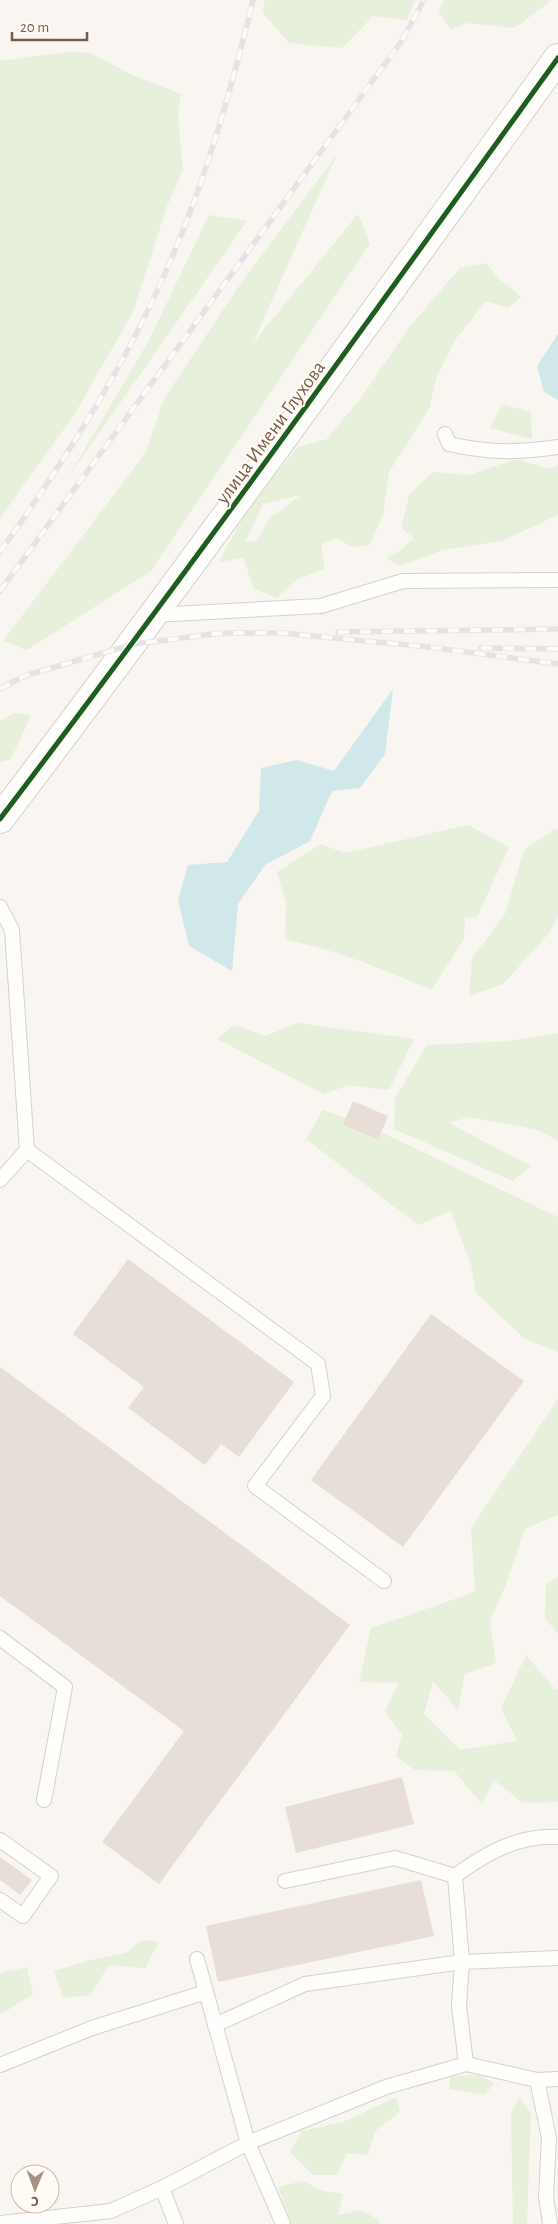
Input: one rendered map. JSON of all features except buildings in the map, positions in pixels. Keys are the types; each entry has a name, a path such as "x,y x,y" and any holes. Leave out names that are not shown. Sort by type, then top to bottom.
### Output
{"street":[{"name":"улица Имени Глухова","path":"0,819 284,439 558,58"}],"lane":[{"path":"445,434 450,444 480,451 529,452 558,447"},
{"path":"153,615 321,606 403,581 558,580"},
{"path":"0,907 12,930 27,1150 0,1180"},
{"path":"27,1150 318,1364 323,1396 255,1486 384,1582"},
{"path":"0,1638 65,1687 44,1800"},
{"path":"455,1876 482,1856 516,1841 558,1836"},
{"path":"0,1840 51,1876 23,1916 0,1900"},
{"path":"286,1881 395,1858 455,1876"},
{"path":"455,1876 462,1962 459,2006 466,2064"},
{"path":"215,2025 305,1984 462,1962 558,1958"},
{"path":"198,1959 248,2143 283,2224"},
{"path":"0,2065 92,2028 206,1992"},
{"path":"0,2223 63,2221 111,2211 162,2188 248,2143 386,2087 466,2064 537,2080 558,2079"},
{"path":"537,2080 549,2138 546,2196 550,2224"},
{"path":"162,2188 176,2224"}],"green space":[{"path":"265,0 415,0 407,20 373,16 342,48 289,43 262,12"},
{"path":"445,0 552,0 515,28 468,23 451,29 438,11"},
{"path":"67,52 90,53 132,75 181,94 178,116 183,170 167,206 133,312 74,415 0,518 0,61"},
{"path":"337,154 253,343 358,214 370,244 151,571 27,650 3,641 146,452 164,399 237,289"},
{"path":"209,215 247,221 67,479 148,342"},
{"path":"486,263 499,279 521,297 508,308 486,301 455,340 437,376 429,409 389,472 383,515 370,545 352,547 336,538 321,544 325,569 298,579 276,598 254,589 243,558 219,562 252,501 298,447 327,439 360,399 411,325 460,268","holes":["301,495 270,518 257,540 245,542 263,504"]},
{"path":"502,404 531,412 532,439 490,428"},
{"path":"516,459 550,469 558,465 558,515 502,541 443,550 400,566 387,558 400,551 414,538 401,528 409,495 433,472 469,475"},
{"path":"15,713 31,715 11,759 0,762 0,721"},
{"path":"468,825 509,847 477,917 465,918 464,939 431,990 359,961 285,939 286,903 277,872 321,844 345,853"},
{"path":"555,829 558,829 558,916 549,933 503,984 469,996 472,958 505,914 524,850"},
{"path":"298,1023 414,1039 389,1090 349,1085 324,1094 217,1039 234,1025 265,1036"},
{"path":"558,1033 558,1141 538,1130 469,1117 449,1123 531,1166 513,1181 394,1129 395,1098 427,1045 509,1041"},
{"path":"323,1110 346,1118 343,1125 377,1140 381,1132 558,1217 558,1352 525,1339 476,1293 471,1265 451,1211 418,1225 306,1139"},
{"path":"558,1399 558,1515 525,1529 505,1587 490,1620 496,1663 465,1674 458,1710 433,1681 424,1714 460,1750 517,1741 501,1708 526,1655 555,1689 558,1689 558,1802 523,1803 494,1780 482,1804 454,1771 415,1770 396,1757 402,1734 385,1711 399,1683 359,1682 371,1628 475,1592 471,1528"},
{"path":"558,1576 558,1633 545,1619 546,1585"},
{"path":"142,1940 159,1942 145,1968 109,1965 90,1995 63,1998 54,1971 87,1961 126,1953"},
{"path":"27,1967 33,1994 0,2015 0,1975 4,1972"},
{"path":"478,2075 494,2083 485,2095 449,2089 451,2076"},
{"path":"396,2097 400,2112 375,2131 368,2155 347,2153 337,2175 313,2175 290,2152 302,2131 343,2122"},
{"path":"519,2097 531,2113 527,2224 513,2224 511,2113"},
{"path":"303,2181 323,2191 343,2194 338,2215 361,2210 379,2220 378,2224 291,2224 278,2187"}],"water":[{"path":"558,334 558,400 544,392 537,366"},
{"path":"393,689 385,754 360,788 332,791 310,841 265,865 238,904 232,971 189,946 178,900 188,865 227,862 259,811 261,768 297,760 334,771"}],"railway":[{"path":"0,552 88,420 127,351 162,280 203,177 235,71 253,0"},
{"path":"0,591 401,42 424,0"},
{"path":"338,632 558,629"},
{"path":"0,689 24,676 134,644 222,633 282,633 428,647 558,664"},
{"path":"481,648 558,649"}],"cycle path":[{"path":"0,819 212,536 558,58"}]}
